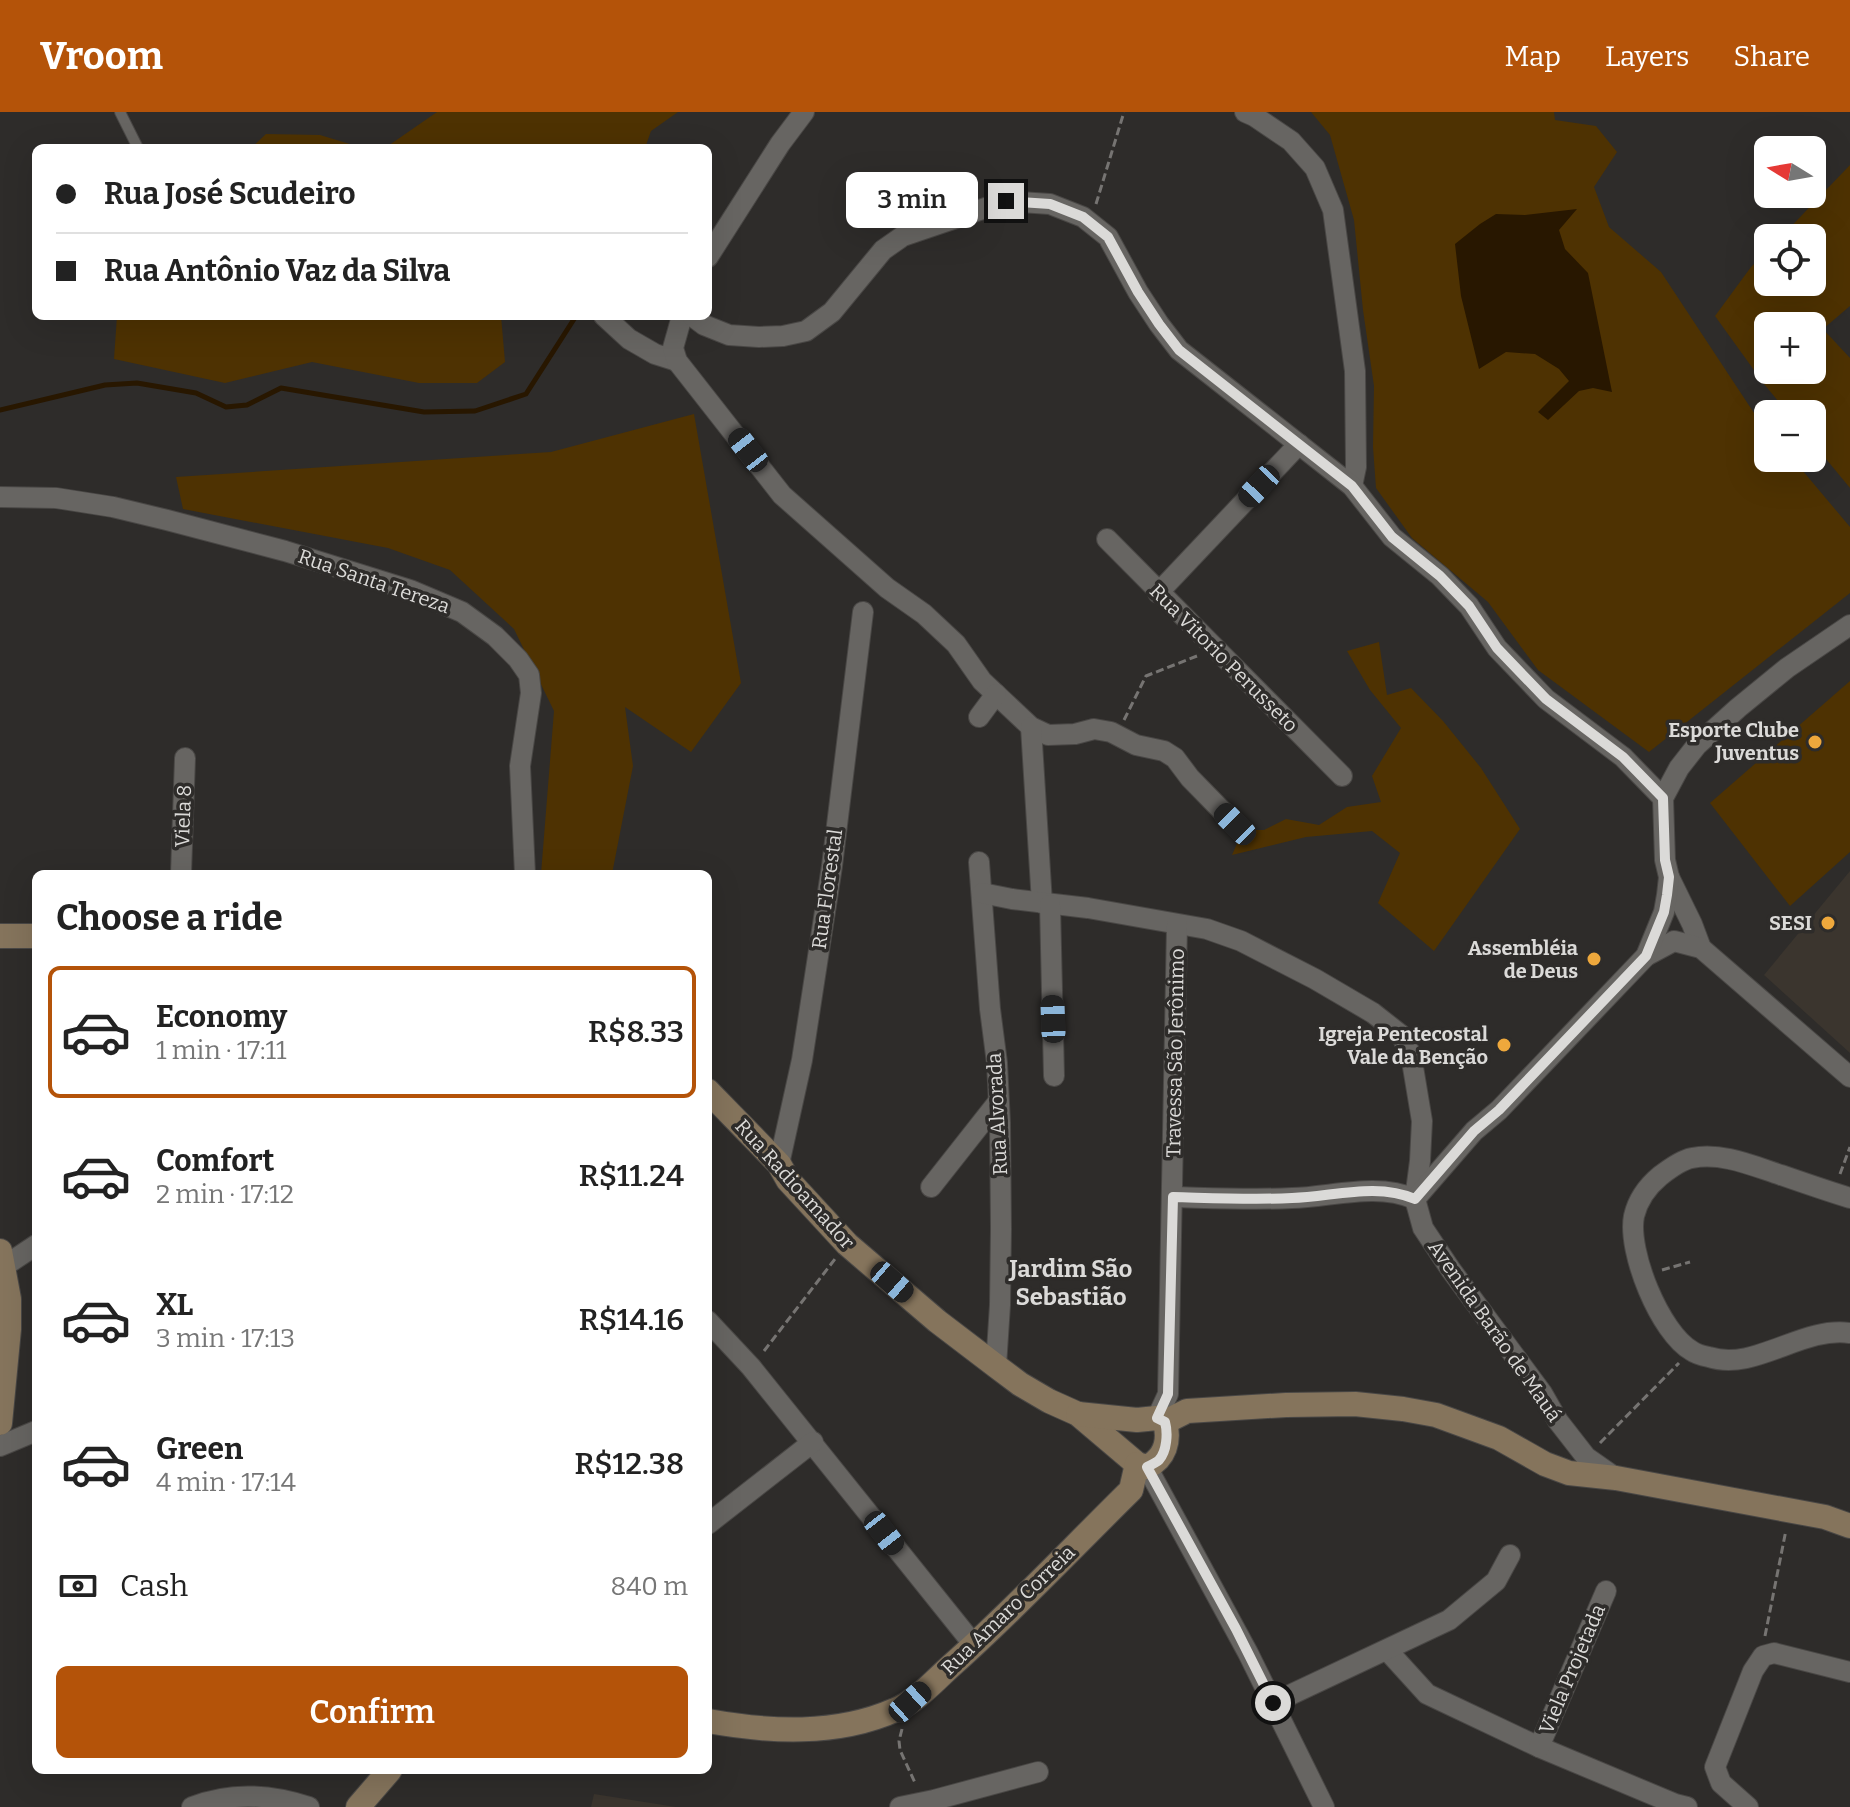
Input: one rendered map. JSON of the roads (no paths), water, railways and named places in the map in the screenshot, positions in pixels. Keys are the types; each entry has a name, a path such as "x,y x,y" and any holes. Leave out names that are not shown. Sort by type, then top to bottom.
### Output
{"street":[{"path":"712,251 804,112"},
{"path":"1245,112 1291,141 1315,168 1333,210 1355,371 1356,467 1352,486"},
{"path":"697,320 729,335 783,336 806,331 832,312 883,250 903,236 1006,201 1050,204 1083,217 1108,237 1138,292 1179,350 1352,486 1392,537 1440,576 1469,606 1497,648 1546,699 1623,757 1663,798"},
{"path":"608,320 629,339 655,354 677,361"},
{"path":"681,320 673,348 677,361 782,495 887,588 924,614 956,644 982,681 996,694 1039,731 1075,734 1094,729 1136,745 1164,751 1175,758 1235,824"},
{"path":"1158,593 1299,444"},
{"name":"Rua Santa Tereza","path":"0,497 56,498 167,520 285,551 410,590 462,612 495,636 529,675 531,693 520,766 525,870"},
{"name":"Rua Vitorio Perusseto","path":"1107,539 1342,776"},
{"name":"Rua Florestal","path":"779,1164 802,1060 832,866 863,612"},
{"path":"1701,948 1669,877 1665,860 1663,798 1679,768 1697,745 1787,668 1850,625"},
{"path":"979,717 996,694"},
{"path":"1039,731 1054,1076"},
{"name":"Viela 8","path":"181,870 185,758"},
{"name":"Rua Alvorada","path":"979,862 997,1063 1001,1229 996,1366"},
{"path":"1646,956 1664,912 1669,877"},
{"path":"982,893 1207,929 1241,941 1373,1013 1401,1035 1411,1055 1422,1121 1415,1199"},
{"name":"Travessa São Jerônimo","path":"1153,1420 1168,1394 1177,925"},
{"path":"0,936 32,936"},
{"path":"1415,1199 1474,1131 1499,1110 1646,956 1674,941 1701,948 1850,1077"},
{"name":"Rua Radioamador","path":"712,1095 779,1164 788,1180 847,1244 937,1321 996,1366 1049,1401 1078,1414 1138,1463"},
{"path":"931,1187 998,1102"},
{"path":"1842,1196 1741,1162 1715,1157 1690,1158 1670,1168 1650,1184 1640,1199 1634,1217 1633,1236 1652,1302 1677,1338 1691,1351 1713,1359 1733,1361 1825,1332 1850,1333"},
{"path":"1173,1197 1292,1198 1381,1190 1415,1199"},
{"name":"Avenida Barão de Mauá","path":"1415,1199 1423,1228 1586,1457 1616,1478 1791,1510 1850,1526"},
{"path":"0,1423 9,1329 9,1299 2,1259 32,1247"},
{"path":"712,1325 813,1442 974,1645"},
{"path":"1324,1807 1242,1640 1138,1463 1124,1446 1127,1430 1187,1411 1355,1404 1436,1415 1499,1438 1545,1464 1569,1473 1616,1478"},
{"name":"Rua Radioamador","path":"1078,1414 1153,1420"},
{"path":"1138,1463 1158,1462 1164,1450 1168,1433 1153,1420"},
{"path":"0,1446 32,1433"},
{"path":"712,1521 813,1442"},
{"name":"Rua Amaro Correia","path":"712,1722 771,1729 812,1729 844,1726 906,1705 974,1645 1131,1490 1138,1463"},
{"path":"1273,1703 1449,1620 1496,1581 1510,1555"},
{"name":"Viela Projetada","path":"1539,1747 1606,1591"},
{"path":"1387,1650 1427,1694 1539,1747 1687,1807"},
{"path":"1748,1807 1721,1783 1715,1767 1753,1671 1763,1656 1774,1653 1850,1672"},
{"path":"900,1807 934,1800 976,1798 1038,1772"},
{"path":"358,1807 387,1774"},
{"path":"192,1807 210,1800 243,1795 280,1799 309,1807"}],"lane":[{"path":"120,112 136,144"}],"waterway":[{"path":"0,410 105,385 137,383 196,393 226,407 247,405 281,388 424,412 475,411 526,394 573,320"}],"place":[{"name":"Esporte Clube Juventus","path":"1815,742"},
{"name":"SESI","path":"1828,923"},
{"name":"Assembléia de Deus","path":"1594,959"},
{"name":"Igreja Pentecostal Vale da Benção","path":"1504,1045"}],"district":[{"name":"Jardim São Sebastião","path":"1071,1283"}]}
